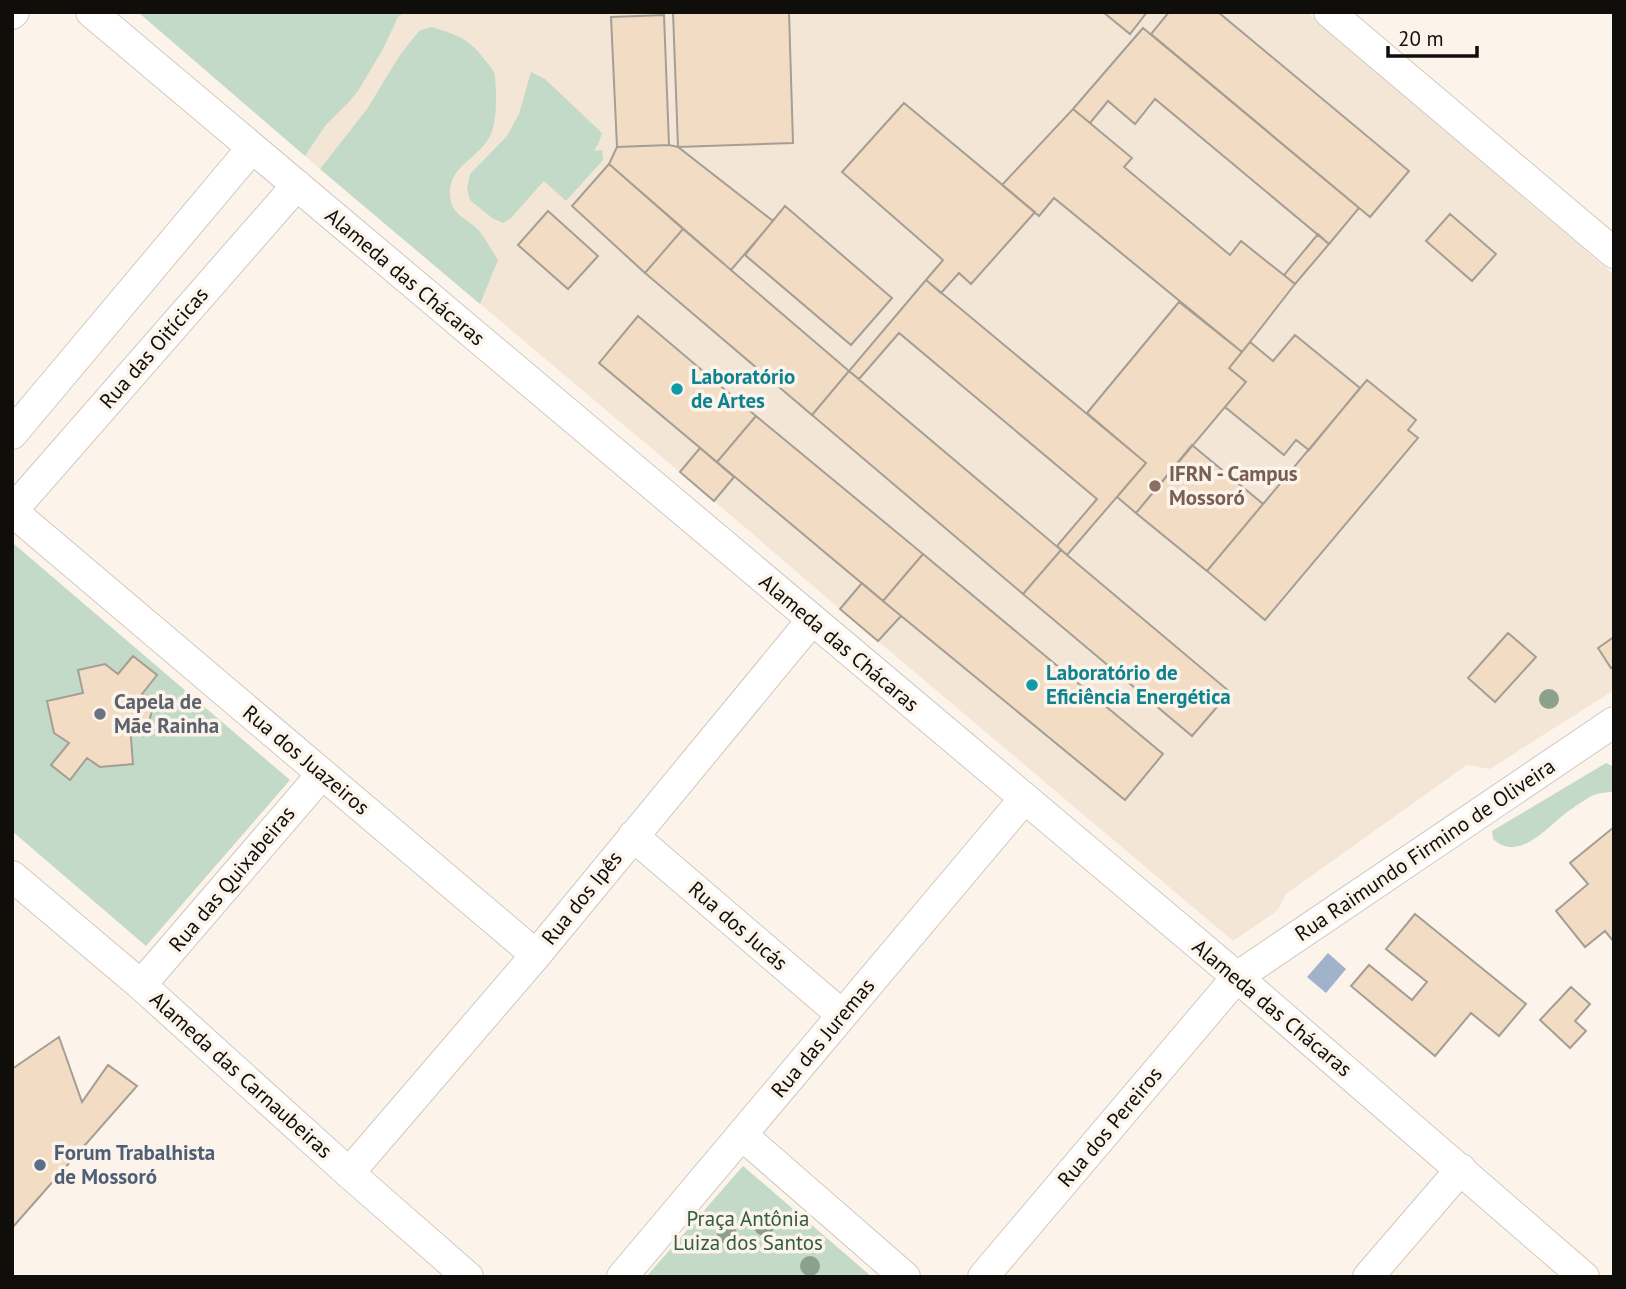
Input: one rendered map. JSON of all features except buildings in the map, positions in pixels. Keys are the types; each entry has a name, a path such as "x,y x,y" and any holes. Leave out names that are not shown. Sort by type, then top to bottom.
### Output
{"street":[{"name":"Alameda das Chácaras","path":"91,12 1237,977 1584,1277"},
{"path":"1329,12 1614,253"},
{"path":"12,434 252,148"},
{"name":"Rua das Oitícicas","path":"12,511 296,186"},
{"name":"Rua dos Juazeiros","path":"12,511 536,955"},
{"name":"Rua dos Ipês","path":"349,1173 536,955 812,620"},
{"name":"Rua Raimundo Firmino de Oliveira","path":"1237,977 1614,722"},
{"name":"Rua das Quixabeiras","path":"141,985 322,774"},
{"name":"Rua das Juremas","path":"622,1277 1024,799"},
{"name":"Rua dos Jucás","path":"633,836 842,1015"},
{"name":"Alameda das Carnaubeiras","path":"12,876 141,985 468,1277"},
{"name":"Rua dos Pereiros","path":"983,1277 1237,977"},
{"path":"742,1135 905,1277"},
{"path":"1367,1277 1461,1169"}],"shaded area":[{"name":"IFRN - Campus Mossoró","path":"138,12 1307,12 1614,275 1614,690 1490,769 1467,765 1286,894 1278,910 1233,941"}],"green space":[{"path":"138,12 405,12 398,17 358,91 325,126 305,156"},
{"path":"431,27 467,41 495,75 496,108 492,132 485,144 457,173 450,190 453,207 480,232 498,260 480,304 320,169 367,109 400,55 419,31"},
{"path":"531,72 545,79 602,133 594,151 602,150 603,160 566,201 544,181 510,219 503,223 492,218 470,200 467,189 470,174 507,136 519,114"},
{"path":"14,544 290,780 146,946 12,831"},
{"path":"1606,763 1614,767 1614,791 1588,798 1540,835 1521,845 1502,845 1493,839 1492,831"},
{"name":"Praça Antônia Luiza dos Santos","path":"743,1166 872,1277 646,1277"}],"water":[{"path":"1328,953 1346,969 1326,993 1307,977"}],"place":[{"name":"Laboratório de Artes","path":"677,389"},
{"name":"IFRN - Campus Mossoró","path":"1155,486"},
{"name":"Laboratório de Eficiência Energética","path":"1032,685"},
{"name":"Capela de Mãe Rainha","path":"100,714"},
{"name":"Forum Trabalhista de Mossoró","path":"40,1165"}]}
